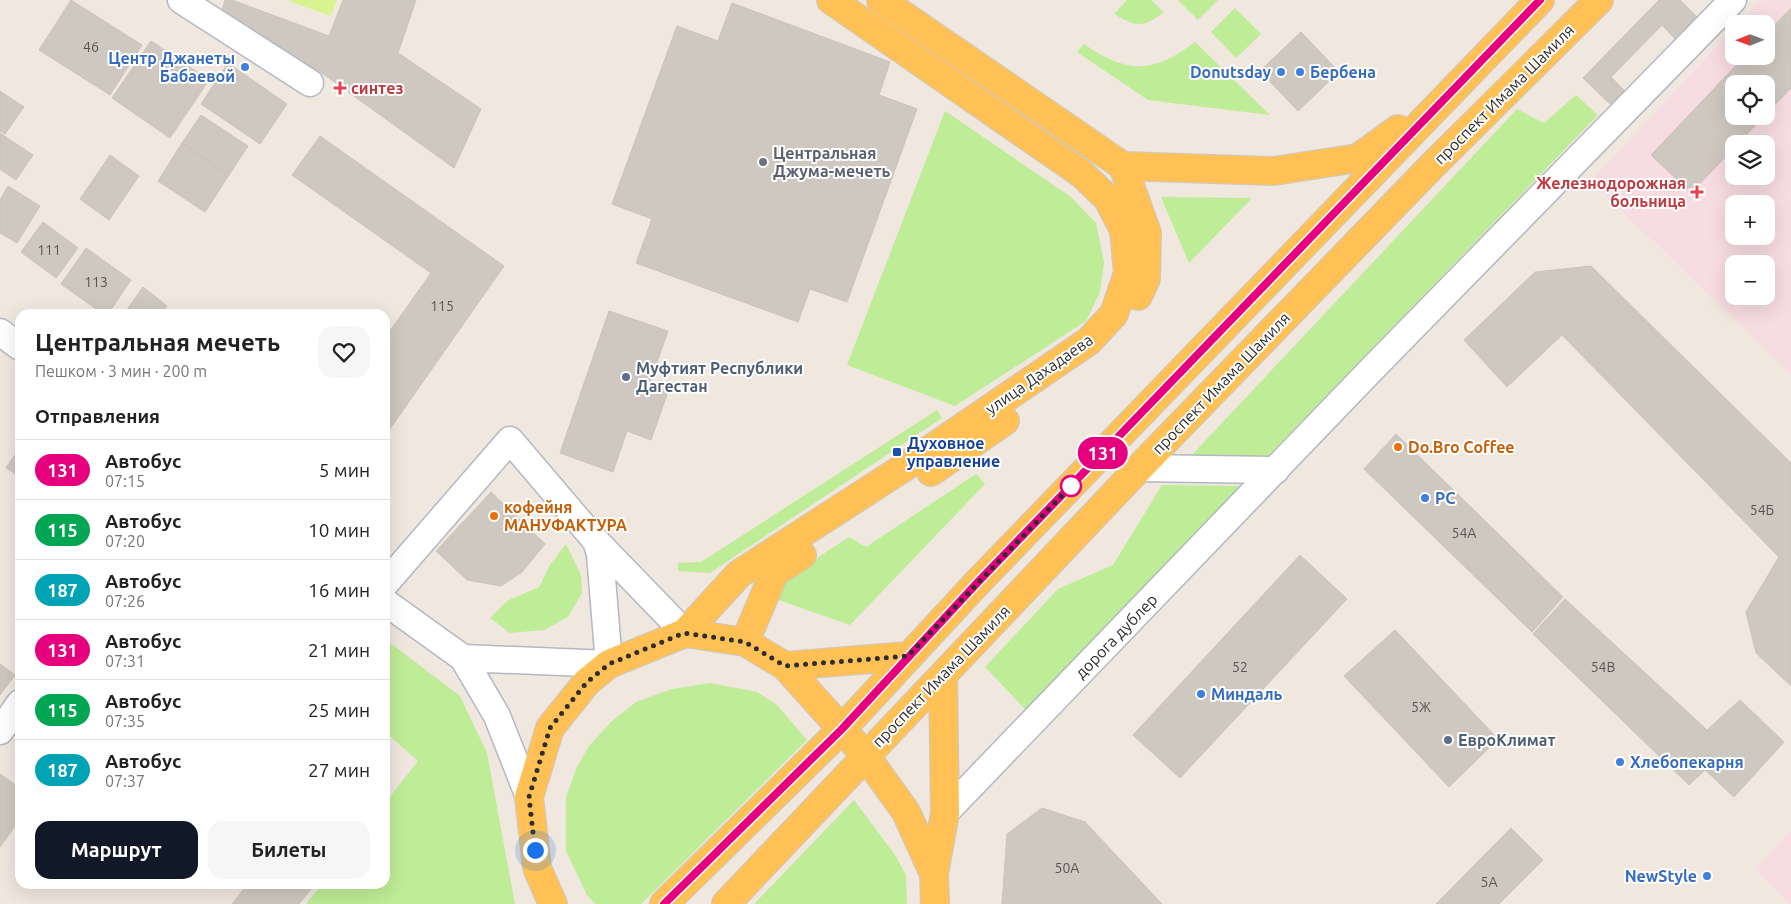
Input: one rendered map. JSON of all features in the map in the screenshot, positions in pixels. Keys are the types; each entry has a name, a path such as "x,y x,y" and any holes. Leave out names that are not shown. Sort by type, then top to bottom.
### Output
{"main road":[{"name":"улица Дахадаева","path":"684,633 739,574 903,468 1089,341 1114,314 1128,273 1124,230 1108,199 1082,174 831,0"},
{"path":"881,0 1123,166 1274,171 1358,158 1448,94"},
{"path":"664,904 841,730 908,656 1540,0"},
{"name":"проспект Имама Шамиля","path":"726,904 865,755 944,675 1139,468 1431,167 1599,0"},
{"name":"улица Дахадаева","path":"745,642 774,573 970,446 1097,354 1121,328 1146,279 1147,233 1123,166"},
{"path":"535,904 536,868 529,797 550,728 587,682 609,664 684,633 745,642 785,666 865,755 906,812 934,874"},
{"path":"785,666 908,656"},
{"path":"935,904 934,874 945,813 944,675"},
{"path":"536,868 553,904"}],"street":[{"name":"дорога дублер","path":"945,813 1373,368 1733,0"},
{"path":"189,2 310,83"},
{"path":"0,332 15,343"},
{"path":"390,578 510,440 596,541 684,633"},
{"path":"1139,468 1282,464"},
{"path":"463,658 609,664 600,554 596,541"},
{"path":"390,606 463,658 497,716 529,797"},
{"path":"0,731 15,710"}],"shaded area":[{"name":"Железнодорожная больница","path":"1760,0 1791,0 1791,374 1591,181 1725,38 1725,65 1775,65 1775,15 1746,15"},
{"path":"1791,831 1791,904 1790,904 1755,869"}],"green space":[{"path":"286,0 337,0 331,16"},
{"path":"1127,0 1151,0 1164,12 1151,21 1140,24 1134,23 1114,14"},
{"path":"1178,0 1218,0 1198,20"},
{"path":"1235,8 1261,34 1236,58 1211,32"},
{"path":"1195,42 1270,115 1148,100 1077,52 1084,44 1099,54 1127,65 1153,65 1180,53"},
{"path":"1576,95 1598,115 1267,457 1190,457 1517,109 1544,123"},
{"path":"945,111 1071,197 1096,223 1104,262 1100,292 1086,321 955,406 847,365"},
{"path":"1161,197 1252,198 1189,263"},
{"path":"937,410 942,418 710,573 678,571 678,563 701,562"},
{"path":"976,474 985,484 850,625 776,599 788,577 849,537 866,547"},
{"path":"1162,485 1240,486 1026,710 985,667 1058,589 1113,565"},
{"path":"566,544 581,575 582,593 568,617 544,630 510,633 490,618 507,601 539,587 550,565"},
{"path":"390,643 460,696 487,753 515,904 306,904 318,889 390,889 390,797 418,761 390,736"},
{"path":"710,683 757,692 777,705 807,740 641,904 595,904 587,895 566,851 566,797 577,767 589,746 612,721 636,702 672,689"},
{"path":"854,800 895,855 906,875 907,904 754,904"}],"building":[{"path":"71,0 142,45 110,95 39,50"},
{"path":"225,0 232,0 329,36 343,0 416,0 398,53 481,109 454,168 315,68 313,72 220,18"},
{"path":"1659,0 1680,0 1699,19 1677,41 1662,25 1611,77 1627,93 1613,107 1583,78"},
{"name":"Центральная Джума-мечеть","path":"732,3 890,62 879,95 917,109 847,302 810,289 798,322 636,263 652,219 612,204 677,26 718,41"},
{"path":"1791,8 1791,88 1775,105 1775,75 1727,75 1736,65 1775,65 1775,25"},
{"name":"Бербена","path":"1301,32 1339,72 1298,111 1260,71"},
{"path":"151,41 209,80 170,138 112,98"},
{"path":"228,63 287,104 260,144 201,104"},
{"path":"1725,77 1725,125 1756,125 1746,135 1725,135 1725,157 1691,193 1651,155"},
{"path":"0,91 24,107 5,134 0,131"},
{"path":"201,115 248,146 229,175 182,143"},
{"path":"0,133 33,155 16,180 0,169"},
{"path":"320,136 504,266 390,429 390,331 431,273 292,175"},
{"path":"182,143 229,175 205,212 158,181"},
{"path":"110,155 139,176 109,220 80,199"},
{"path":"8,186 40,206 17,243 0,233 0,200"},
{"path":"43,222 78,248 56,278 21,252"},
{"path":"86,248 131,280 111,309 96,309 61,284"},
{"path":"1591,266 1791,463 1791,686 1756,653 1746,612 1779,557 1562,335 1507,387 1464,340 1535,272"},
{"path":"143,287 167,306 165,309 128,309"},
{"path":"609,311 668,331 650,382 669,389 651,440 627,431 613,472 560,453"},
{"path":"1396,434 1563,597 1532,632 1364,469"},
{"path":"15,454 15,474 6,468"},
{"path":"491,492 545,544 522,572 501,586 467,580 436,551"},
{"path":"1300,555 1347,599 1180,778 1133,735"},
{"path":"1565,599 1707,730 1740,700 1784,742 1734,797 1705,770 1689,785 1533,634"},
{"path":"1395,630 1498,739 1449,787 1344,676"},
{"path":"0,664 15,675 0,695"},
{"path":"0,774 15,784 15,826 0,847"},
{"path":"1042,808 1085,822 1162,904 1002,904 1007,834"},
{"path":"1511,828 1543,860 1499,904 1436,904"},
{"path":"244,889 311,889 299,904 232,904"}],"bus line":[{"name":"131","path":"664,904 700,871 841,730 977,583 1540,0"}],"place":[{"name":"Центр Джанеты Бабаевой","path":"245,67"},
{"name":"Donutsday","path":"1281,72"},
{"name":"Бербена","path":"1300,72"},
{"name":"синтез","path":"340,88"},
{"name":"Центральная Джума-мечеть","path":"763,162"},
{"name":"Железнодорожная больница","path":"1697,192"},
{"name":"Муфтият Республики Дагестан","path":"626,377"},
{"name":"Do.Bro Coffee","path":"1398,447"},
{"name":"Духовное управление","path":"897,452"},
{"name":"РС","path":"1425,498"},
{"name":"кофейня МАНУФАКТУРА","path":"494,516"},
{"name":"Миндаль","path":"1201,694"},
{"name":"ЕвроКлимат","path":"1448,740"},
{"name":"Хлебопекарня","path":"1620,762"},
{"name":"NewStyle","path":"1707,876"}],"route":[{"path":"535,850 529,797 550,728 587,682 609,664 684,633 745,642 785,666 908,656 1071,486"}]}
